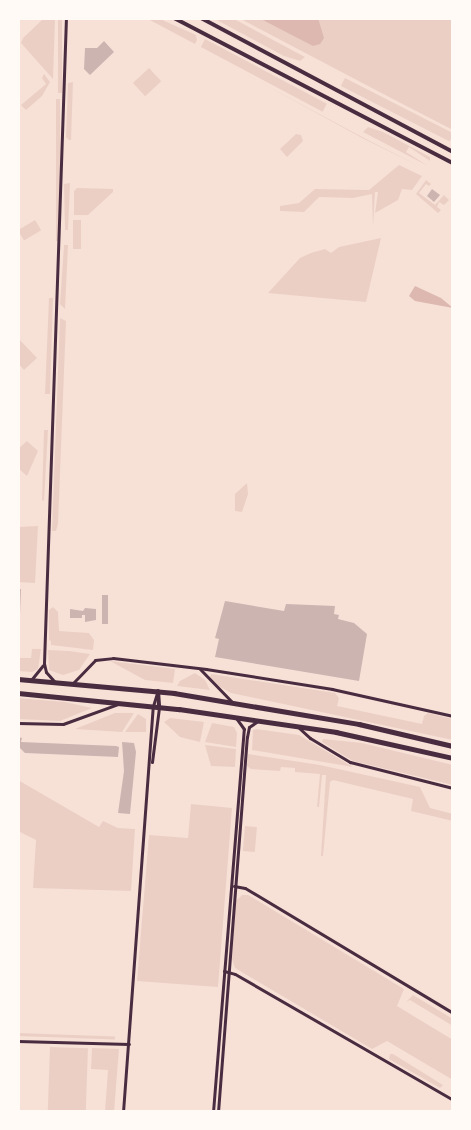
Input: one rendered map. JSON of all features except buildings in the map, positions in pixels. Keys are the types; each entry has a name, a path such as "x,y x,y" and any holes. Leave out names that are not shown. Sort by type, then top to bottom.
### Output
{"main road":[{"path":"18,679 158,691 359,724 453,746"},
{"path":"18,693 156,706 298,726 357,736 453,758"}],"street":[{"path":"54,681 46,672 44,663 66,18"},
{"path":"174,18 453,163"},
{"path":"201,18 453,152"},
{"path":"73,683 95,660 101,658 206,669 343,691 453,716"},
{"path":"31,680 44,663"},
{"path":"199,669 232,703"},
{"path":"206,669 206,676"},
{"path":"123,1112 158,691"},
{"path":"18,723 63,724 122,703"},
{"path":"213,1112 244,729 235,717"},
{"path":"233,886 248,730 259,721"},
{"path":"298,726 310,738 350,762 453,788"},
{"path":"233,886 245,888 453,1013"},
{"path":"226,971 453,1100"},
{"path":"218,1112 226,971"},
{"path":"18,1041 129,1044"}],"shaded area":[{"path":"146,18 158,18 196,35 197,40 195,44"},
{"path":"213,18 232,18 305,57 300,61 284,56"},
{"path":"239,18 453,18 453,130 391,98"},
{"path":"259,18 318,18 324,38 320,44 313,46"},
{"path":"43,19 55,19 53,79 21,43 23,38"},
{"path":"58,20 62,20 62,93 58,93"},
{"path":"205,39 327,104 323,112 201,47"},
{"path":"149,68 161,81 145,96 133,83"},
{"path":"241,72 364,138 425,169 364,139"},
{"path":"44,74 50,82 42,96 26,110 21,105 46,84 42,78"},
{"path":"345,78 453,133 450,141 341,86"},
{"path":"73,82 71,140 69,140 66,137 68,83"},
{"path":"56,99 60,99 60,241 56,241"},
{"path":"368,127 383,132 430,157 430,161 409,147 406,152 428,166 363,132"},
{"path":"296,134 301,135 303,141 287,157 280,149"},
{"path":"399,165 422,176 412,190 402,189 398,200 375,213 378,192 375,192 373,227 372,194 353,198 319,197 304,212 280,211 280,206 299,203 315,189 369,190"},
{"path":"426,180 431,184 429,186 426,184 419,193 435,205 444,195 449,200 444,205 439,202 437,207 441,210 438,213 416,194"},
{"path":"70,183 68,230 65,230 64,184"},
{"path":"77,188 113,189 113,192 88,215 74,215 74,191"},
{"path":"35,220 41,230 24,241 18,230"},
{"path":"73,220 81,220 81,249 73,249"},
{"path":"381,238 366,302 268,293 300,258 325,249 331,253 339,247"},
{"path":"64,245 68,245 65,309 60,304"},
{"path":"415,286 441,298 453,308 415,301 409,296"},
{"path":"49,298 53,298 50,394 45,394"},
{"path":"60,318 66,321 58,524 56,531 52,531"},
{"path":"18,338 37,358 24,370 18,363"},
{"path":"44,430 48,430 44,501 42,500"},
{"path":"27,441 38,451 27,476 18,468 18,449"},
{"path":"247,483 248,494 242,512 235,511 235,494"},
{"path":"38,526 35,583 18,582 18,527"},
{"path":"53,607 58,612 59,631 89,633 94,640 93,650 51,645 49,610"},
{"path":"32,649 41,649 38,669 32,672 18,671 18,658 31,658"},
{"path":"48,650 90,654 79,670 63,675 49,670"},
{"path":"110,661 175,669 173,683 145,680"},
{"path":"195,673 205,680 210,690 177,686 180,681"},
{"path":"211,674 335,693 339,698 337,706 422,724 424,716 428,713 453,719 453,740 231,693 215,684 210,677"},
{"path":"18,698 65,702 92,708 60,721 18,719"},
{"path":"115,713 134,713 122,732 75,729"},
{"path":"138,714 146,719 146,732 125,732"},
{"path":"170,718 204,722 200,742 180,737 164,722"},
{"path":"212,723 234,727 237,733 236,747 205,742"},
{"path":"253,730 299,735 353,767 252,750"},
{"path":"323,739 362,743 453,765 453,785 353,761 322,742"},
{"path":"205,745 236,749 235,767 211,766"},
{"path":"248,754 320,765 420,787 430,808 453,814 453,821 411,811 413,799 333,780 330,782 323,856 321,856 326,775 322,775 319,807 317,807 320,774 295,772 295,768 281,767 280,771 251,769 247,766"},
{"path":"18,780 99,827 103,821 118,828 135,829 131,891 33,888 36,840 18,831"},
{"path":"191,804 232,808 218,987 137,981 149,835 188,838"},
{"path":"245,826 257,827 255,852 243,851"},
{"path":"242,895 248,895 404,989 397,1006 453,1040 453,1080 387,1041 372,1049 235,968 232,959 236,901"},
{"path":"413,995 453,1019 453,1026 410,1000 406,1002"},
{"path":"18,1033 115,1036 115,1039 18,1036"},
{"path":"50,1047 88,1048 86,1112 48,1112"},
{"path":"92,1048 119,1049 114,1112 105,1112 108,1070 91,1069"},
{"path":"390,1054 443,1085 440,1088 389,1059"}]}
